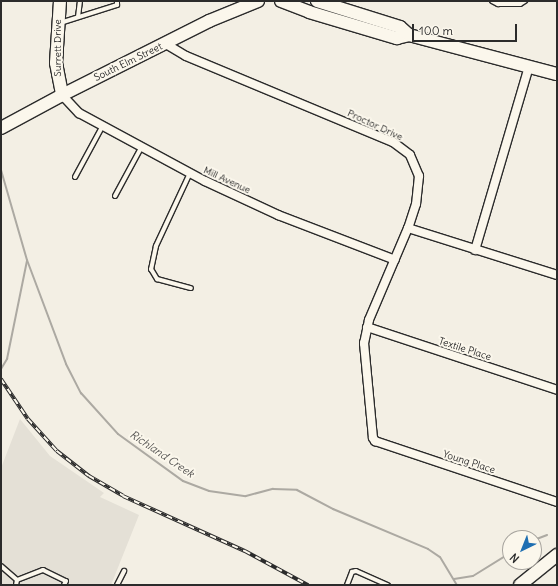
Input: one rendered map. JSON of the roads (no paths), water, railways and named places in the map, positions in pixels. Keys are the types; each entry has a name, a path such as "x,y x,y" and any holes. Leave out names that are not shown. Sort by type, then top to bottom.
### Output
{"main road":[{"name":"Surrett Drive","path":"60,1 57,23 56,63 62,95"},
{"name":"South Elm Street","path":"1,128 62,95 166,44 237,6 258,1"},
{"path":"281,1 309,12 397,38 409,36 557,74"},
{"path":"317,1 342,5 400,27 409,36"},
{"path":"520,585 557,555"}],"street":[{"name":"Proctor Drive","path":"166,44 186,56 401,147 410,155 419,176 416,204 408,228 367,327 364,343 371,431 374,440"},
{"path":"475,250 529,66"},
{"name":"Mill Avenue","path":"62,95 75,110 102,127 190,173 278,215 395,260"},
{"path":"408,228 557,275"},
{"name":"Textile Place","path":"367,327 557,390"},
{"name":"Young Place","path":"374,440 557,502"}],"lane":[{"path":"78,17 80,1"},
{"path":"57,23 117,5 117,1"},
{"path":"492,1 498,4 520,4 525,1"},
{"path":"75,177 102,127"},
{"path":"115,196 141,148"},
{"path":"190,173 156,246 152,269 157,279 191,288"},
{"path":"1,566 18,580"},
{"path":"16,585 18,580 43,570 66,580 64,585"},
{"path":"117,585 124,570"},
{"path":"347,585 352,572 356,571 388,585"}],"waterway":[{"name":"Richland Creek","path":"1,170 27,260 66,364 81,393 118,434 183,481 209,491 246,496 273,489 297,490 333,509 428,549 440,557 457,585"},
{"path":"1,369 7,359 27,261"},
{"path":"542,537 547,535"},
{"path":"454,579 473,576 502,558"}],"railway":[{"path":"1,379 28,419 57,451 89,476 123,496 245,551 308,585"}]}
